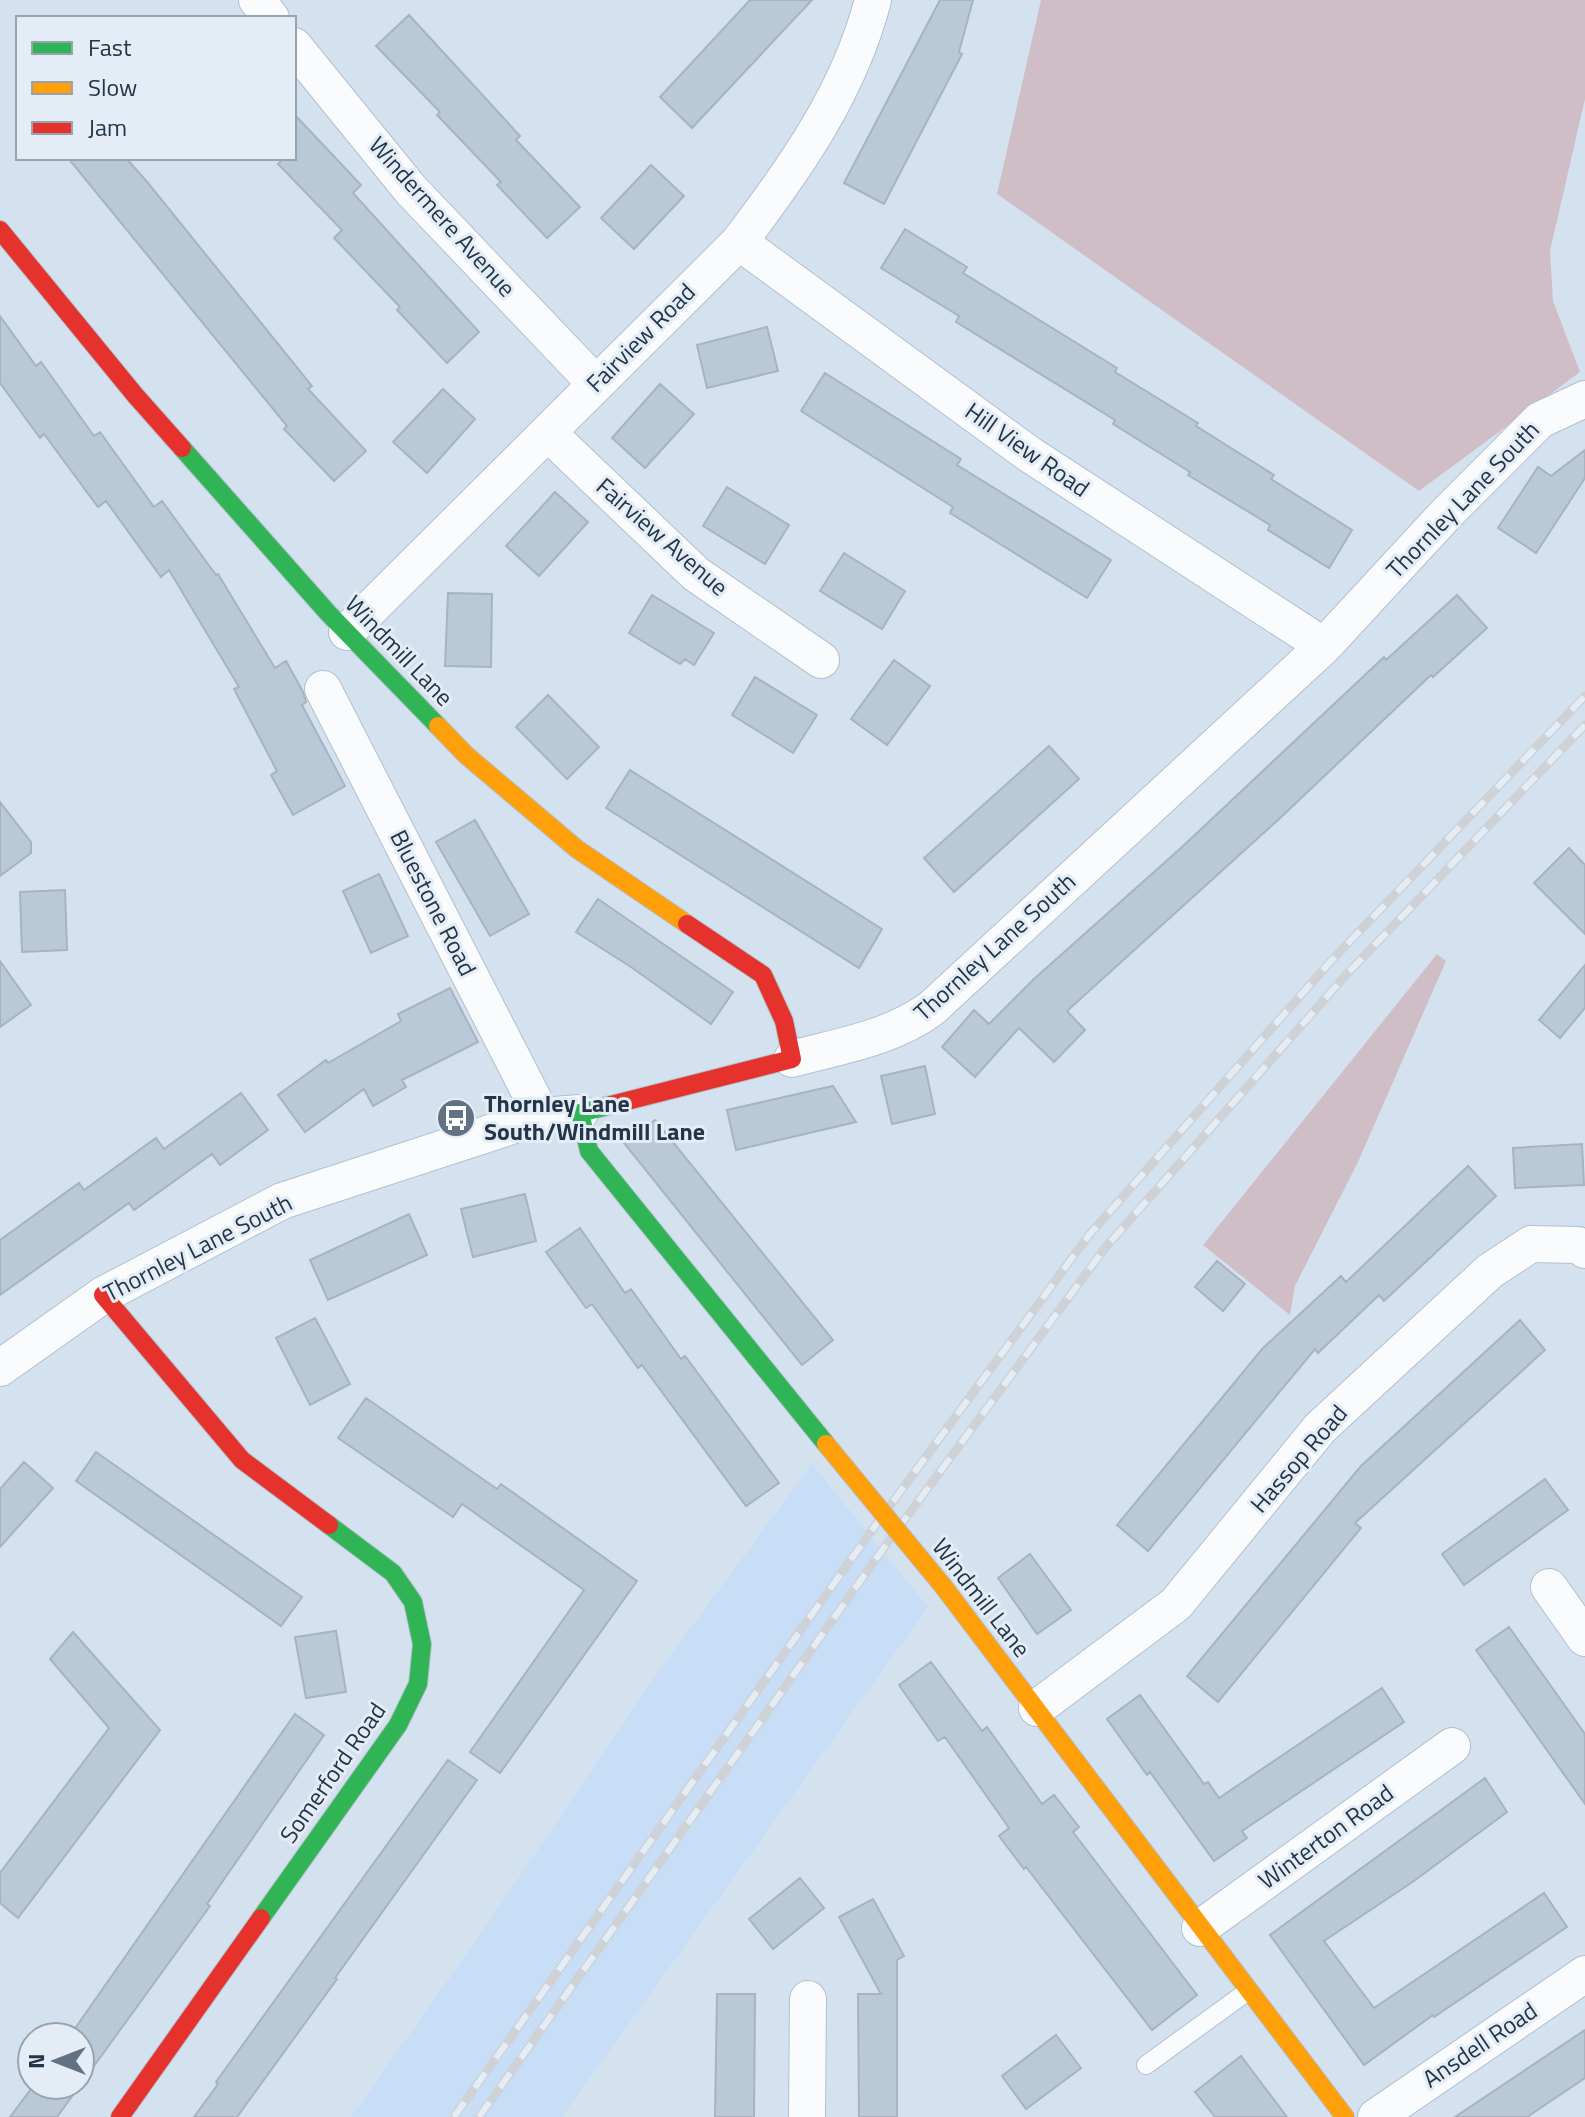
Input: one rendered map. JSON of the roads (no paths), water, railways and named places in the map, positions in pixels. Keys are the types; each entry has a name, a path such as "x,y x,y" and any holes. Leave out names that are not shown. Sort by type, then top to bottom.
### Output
{"street":[{"name":"Fairview Road","path":"347,632 739,242 790,175 832,106 865,28 873,0"},
{"name":"Windermere Avenue","path":"296,48 411,190 595,383"},
{"name":"Windmill Lane","path":"0,230 135,395 347,632 466,755 577,849 763,975 784,1021 792,1059"},
{"name":"Hill View Road","path":"739,242 1029,454 1324,646"},
{"name":"Thornley Lane South","path":"0,1368 103,1295 282,1201 542,1116 580,1113 792,1059 894,1031 923,1015 1324,646 1446,514 1540,420 1585,399"},
{"name":"Fairview Avenue","path":"548,433 696,574 821,660"},
{"name":"Bluestone Road","path":"323,689 542,1116"},
{"name":"Windmill Lane","path":"580,1113 589,1151 943,1586 1345,2117"},
{"name":"Hassop Road","path":"1037,1708 1176,1604 1320,1428 1490,1271 1531,1244 1581,1248"},
{"name":"Somerford Road","path":"103,1295 242,1460 393,1573 413,1602 422,1644 418,1684 398,1725 120,2117"},
{"path":"1549,1587 1585,1638"},
{"name":"Winterton Road","path":"1200,1928 1452,1746"},
{"name":"Ansdell Road","path":"1376,2117 1585,1974"},
{"path":"807,2117 808,1999"}],"lane":[{"path":"1146,2065 1248,1991"}],"railway":[{"path":"454,2117 867,1537 1089,1235 1331,961 1585,696"},
{"path":"479,2117 883,1549 1105,1248 1346,975 1585,725"}],"place":[{"name":"Thornley Lane South/Windmill Lane","path":"456,1118"}]}
